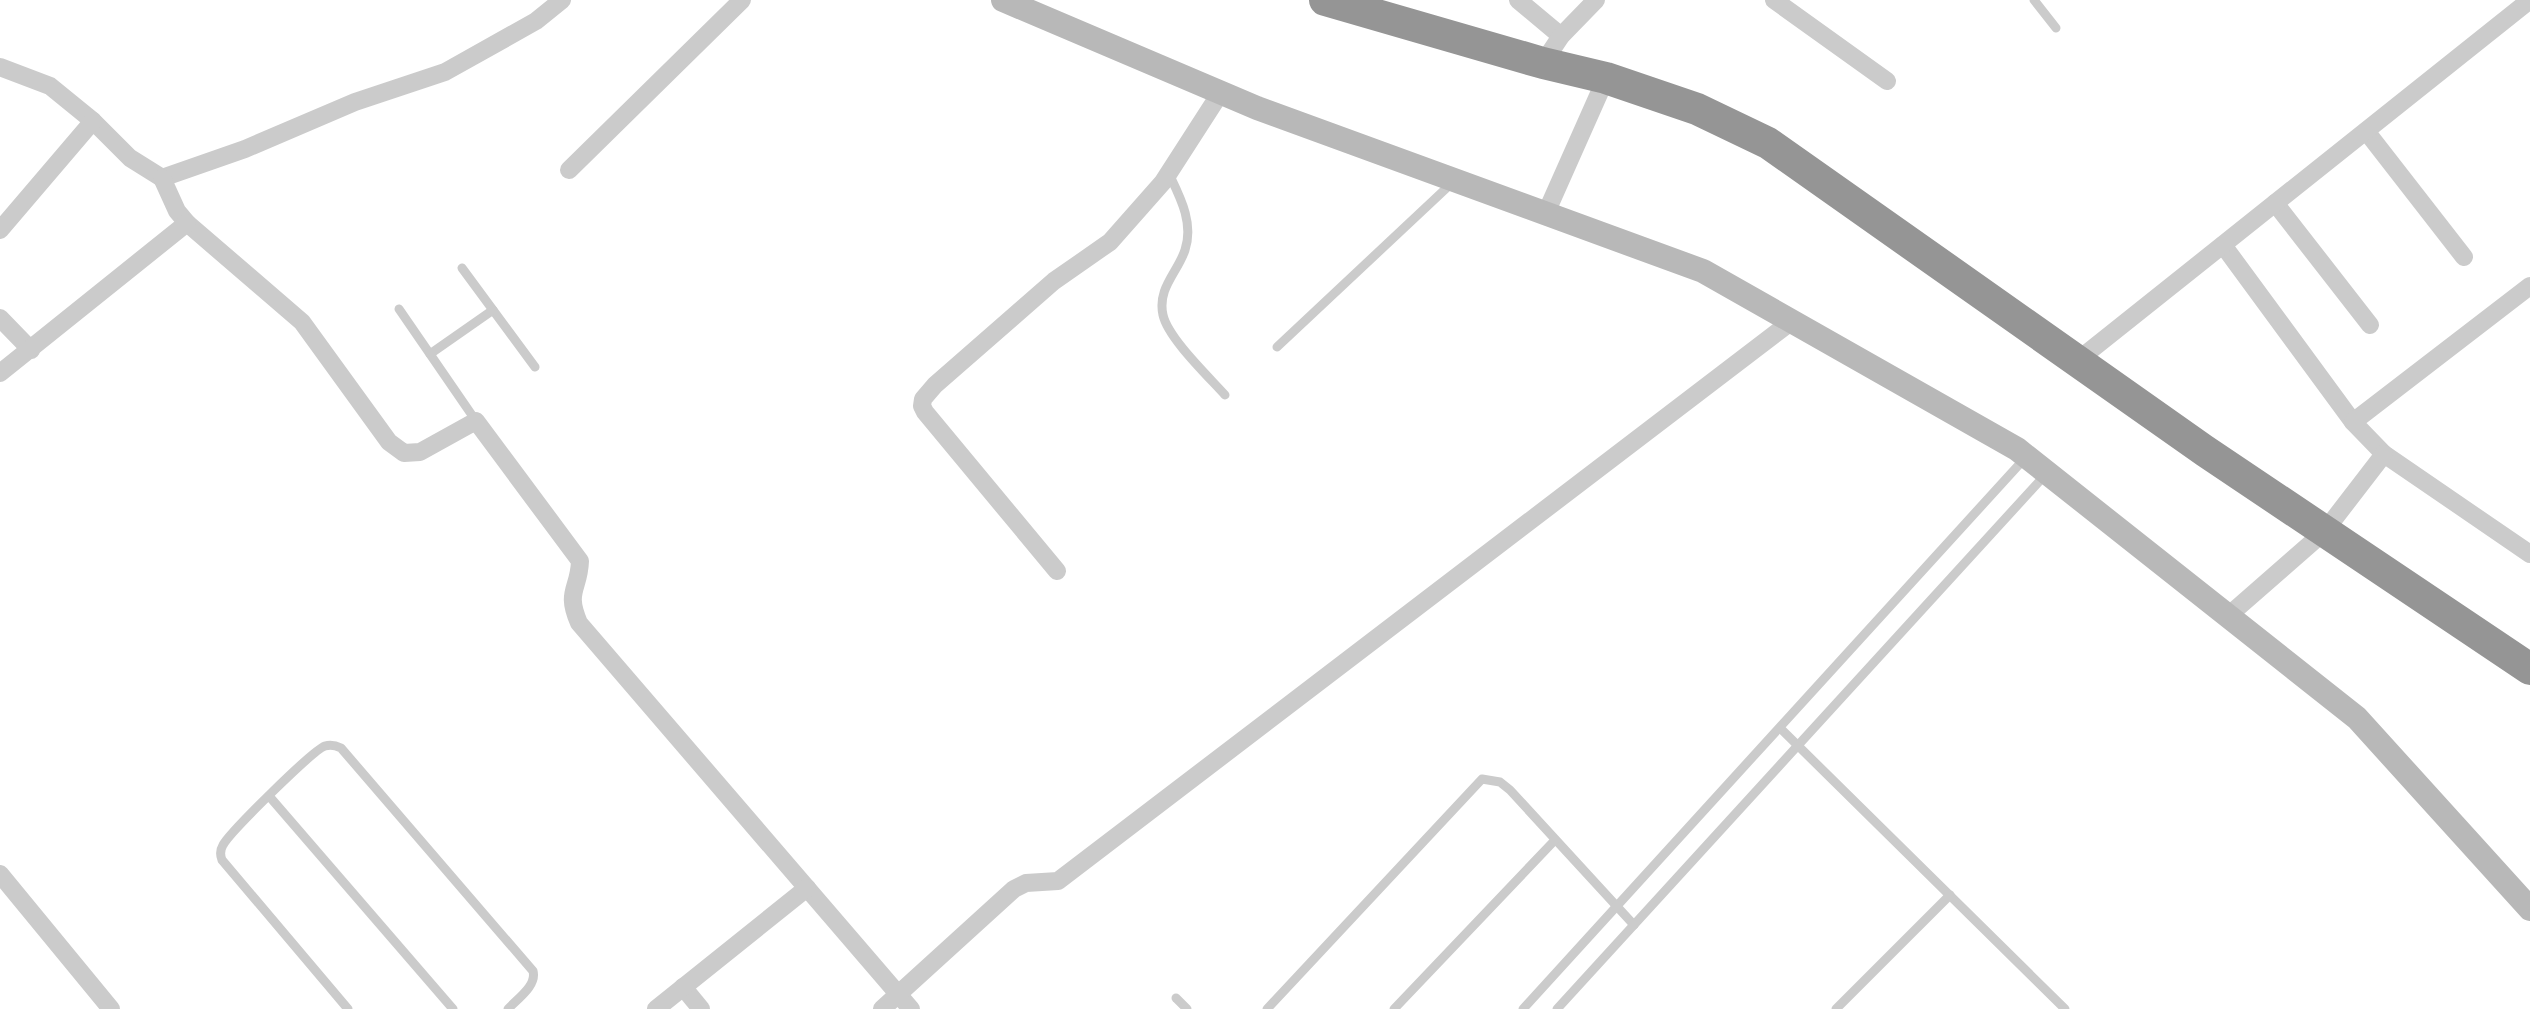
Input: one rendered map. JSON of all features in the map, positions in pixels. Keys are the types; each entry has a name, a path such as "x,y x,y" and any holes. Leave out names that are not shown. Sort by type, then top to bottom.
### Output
{"highway":[{"path":"1325,0 1543,63 1606,78 1697,109 1768,143 2324,532 2530,670"}],"street":[{"path":"162,178 245,149 355,102 445,72 536,21 562,0"},
{"path":"569,170 742,0"},
{"path":"1003,0 1221,92 1703,271 2017,449 2357,718 2530,909"},
{"path":"1518,0 1561,36"},
{"path":"1543,63 1561,36 1596,0"},
{"path":"1774,0 1886,81"},
{"path":"2077,361 2530,1"},
{"path":"0,67 50,86 93,121 130,158 162,178 177,211 187,223 302,322 389,442 404,453 420,452 476,421 579,561 572,593 573,609 579,623 905,1002"},
{"path":"1546,213 1606,78"},
{"path":"1057,571 925,411 922,406 923,399 1054,281 1110,242 1169,174 1221,92"},
{"path":"0,230 93,121"},
{"path":"2366,131 2464,257"},
{"path":"2275,203 2370,325"},
{"path":"0,373 187,223"},
{"path":"2223,245 2353,422 2384,454 2530,554"},
{"path":"2353,422 2530,286"},
{"path":"0,318 31,349"},
{"path":"882,1009 905,1002 1014,889 1026,883 1058,881 1792,321"},
{"path":"2228,616 2324,532 2384,454"},
{"path":"0,874 111,1009"},
{"path":"656,1009 807,888"},
{"path":"683,987 701,1009"}],"lane":[{"path":"2034,0 2056,28"},
{"path":"1169,174 1182,202 1188,233 1185,251 1167,282 1163,315 1172,335 1225,395"},
{"path":"1277,347 1455,180"},
{"path":"462,268 535,367"},
{"path":"399,309 476,421"},
{"path":"430,354 493,310"},
{"path":"1523,1009 2026,457"},
{"path":"1557,1009 2047,473"},
{"path":"1780,728 2065,1009"},
{"path":"348,1009 220,855 222,846 231,835 316,751 334,744 341,748 533,971 534,979 530,986 508,1009"},
{"path":"1267,1009 1482,779 1500,782 1634,925"},
{"path":"270,796 453,1009"},
{"path":"1394,1009 1555,840"},
{"path":"1836,1009 1950,895"},
{"path":"1175,998 1186,1009"}]}
